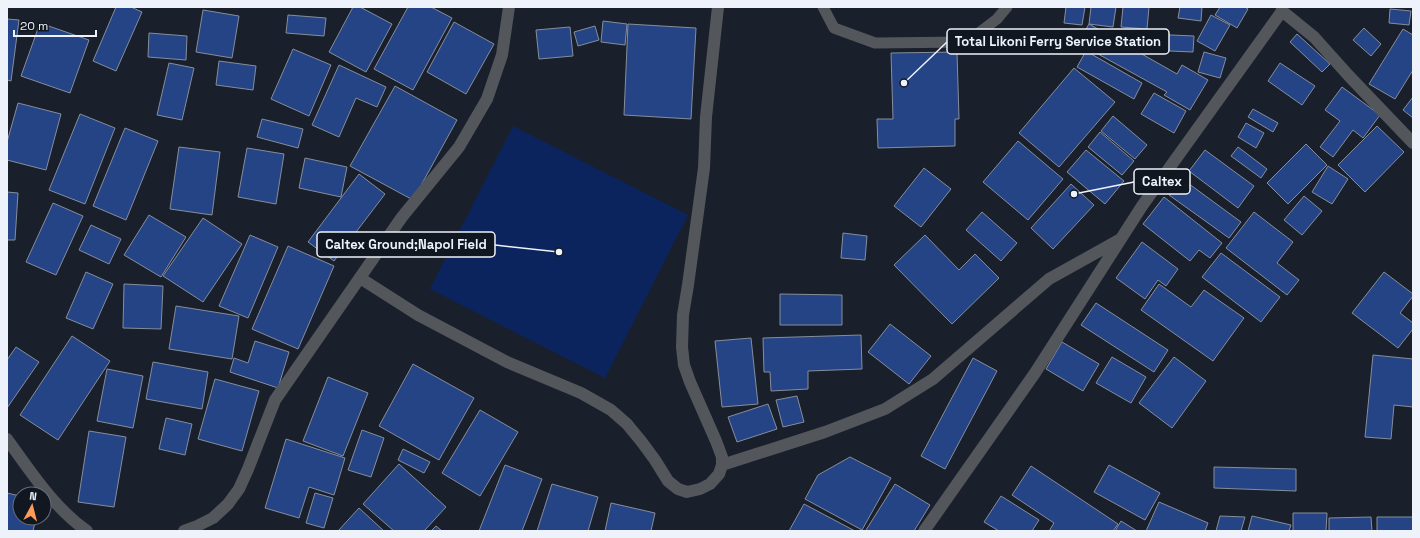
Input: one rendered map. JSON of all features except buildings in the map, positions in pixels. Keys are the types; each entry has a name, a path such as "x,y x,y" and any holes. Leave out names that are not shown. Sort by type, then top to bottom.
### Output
{"street":[{"path":"184,531 213,518 228,504 239,489 275,400 402,217 459,147 487,99 502,55 509,7"},
{"path":"360,278 418,315 493,355 581,393 611,410 627,424 642,441 668,481 678,488 687,492 700,489 710,484 719,474 722,465 722,457 690,382 684,364 682,347 683,315 692,262 704,168 706,117 718,7"},
{"path":"924,531 1035,373 1147,200 1282,9 1314,37 1413,143"},
{"path":"722,465 825,432 886,409 933,379 1049,279 1121,238"},
{"path":"7,439 37,480 73,521 87,531"}],"lane":[{"path":"823,7 834,28 875,43 967,42 997,19 1007,7"}],"shaded area":[{"path":"513,126 688,215 605,378 430,289"}],"place":[{"name":"Total Likoni Ferry Service Station","path":"904,83"},
{"name":"Caltex","path":"1074,194"},
{"name":"Caltex Ground;Napol Field","path":"559,252"}]}
